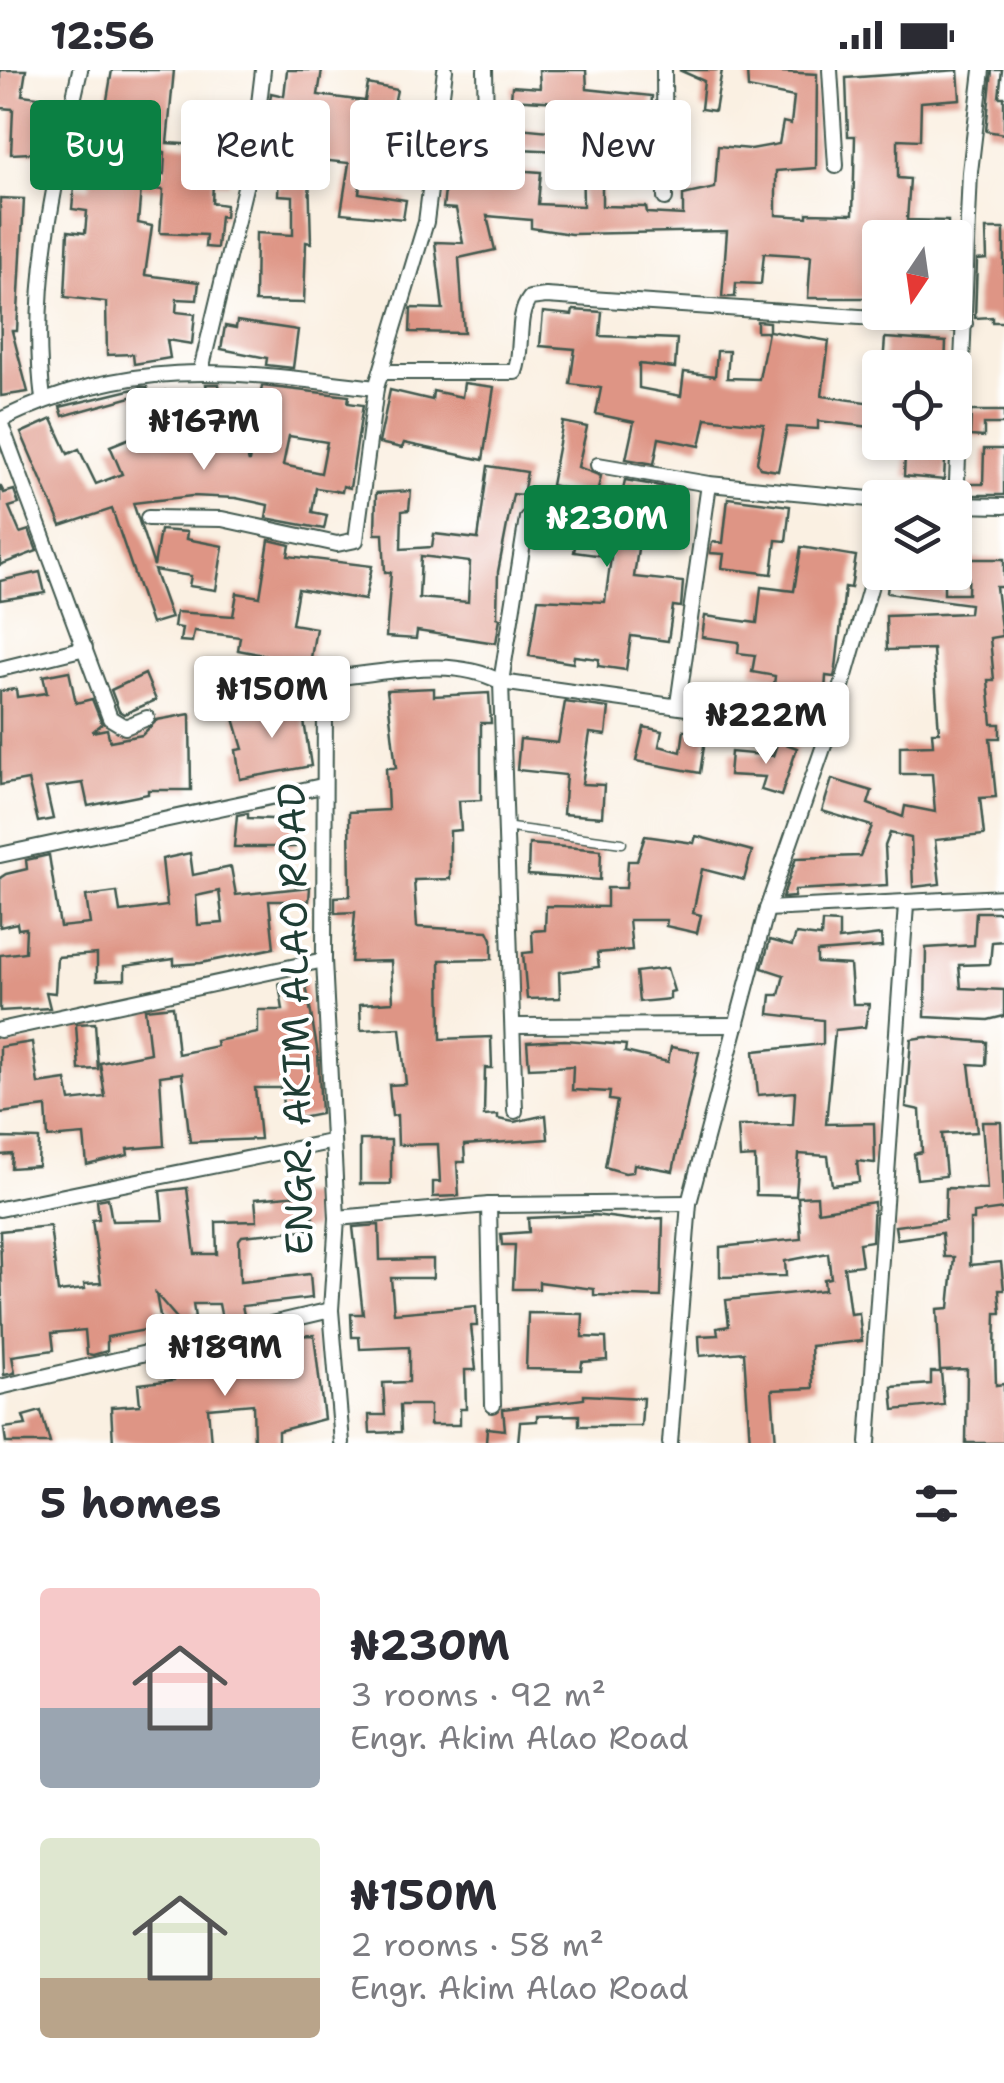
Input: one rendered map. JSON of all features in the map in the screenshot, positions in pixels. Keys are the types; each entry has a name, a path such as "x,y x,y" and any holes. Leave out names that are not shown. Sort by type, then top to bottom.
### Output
{"street":[{"path":"44,399 36,308 52,192 80,70"},
{"path":"202,370 253,154 263,70"},
{"path":"148,518 205,517 337,544 356,540 376,388 426,222 445,70"},
{"path":"485,70 486,100"},
{"path":"664,70 665,198"},
{"path":"830,70 836,166"},
{"path":"968,220 982,70"},
{"path":"381,372 515,372 521,358 523,307 530,298 546,296 862,317"},
{"path":"957,480 964,330"},
{"path":"147,718 125,727 115,725 0,421 44,399 141,374 202,370 376,388"},
{"path":"598,465 709,484 862,498"},
{"path":"678,704 709,484"},
{"path":"972,505 1004,506"},
{"path":"516,1111 501,682 527,518"},
{"path":"670,1443 689,1202 767,909 830,728 869,590"},
{"path":"0,669 85,648"},
{"name":"ENGR. AKIM ALAO ROAD","path":"342,1443 331,1310 337,1218 330,1142 324,960 325,695 339,677 431,668 473,670 501,682 830,728"},
{"path":"0,854 322,786"},
{"path":"767,909 906,905 1004,895"},
{"path":"868,1443 906,905"},
{"path":"0,1030 324,960"},
{"path":"513,1026 736,1025"},
{"path":"0,1210 330,1142"},
{"path":"337,1218 489,1204 689,1202"},
{"path":"489,1204 493,1405"},
{"path":"0,1388 331,1310"}],"lane":[{"path":"504,827 622,843"}],"building":[{"path":"0,70 26,70 22,95 62,100 30,100 30,153 11,154 13,109 0,108"},
{"path":"112,70 174,70 167,143 181,144 181,190 213,190 212,203 226,205 225,217 220,216 217,248 205,247 206,235 160,233 165,152 161,152 161,100 107,100"},
{"path":"287,70 322,70 318,95 357,100 350,100 350,190 406,200 403,219 341,213 349,163 330,161 330,100 270,100 271,93 284,96"},
{"path":"539,70 586,70 587,89 652,96 652,100 511,99 512,86 540,88"},
{"path":"679,70 722,70 715,111 701,109 704,81"},
{"path":"747,70 817,74 816,168 776,171 776,215 853,214 855,136 848,136 846,78 958,70 960,99 921,102 920,140 898,139 898,178 910,179 907,220 862,220 862,298 808,298 811,256 764,253 761,284 736,283 735,297 722,297 727,231 571,234 531,228 531,220 487,216 495,250 459,258 464,333 410,332 411,308 443,309 435,242 463,243 456,209 443,208 445,190 525,190 525,171 541,172 538,204 583,206 583,190 602,190 602,206 646,207 647,213 683,215 683,195 715,188 718,146 751,149 779,144 783,122 791,124 794,97 748,88"},
{"path":"992,70 1002,70 999,97 1004,97 1004,134 986,131"},
{"path":"368,84 397,90 395,100 365,100"},
{"path":"525,129 545,131 545,150 525,149"},
{"path":"74,190 141,190 138,223 152,226 145,275 199,282 197,300 177,299 176,312 195,314 192,344 167,340 170,358 134,364 133,354 107,355 106,302 65,297 68,231 85,233 87,211 72,209"},
{"path":"278,190 309,190 311,243 306,242 304,303 255,302 256,233 293,235 293,196 278,195"},
{"path":"0,198 24,199 17,331 12,331 28,392 1,396"},
{"path":"986,229 1004,229 1004,322 992,322 992,317 975,318 977,260 987,259"},
{"path":"573,310 602,312 600,336 677,339 675,368 639,364 639,388 681,396 684,372 715,376 717,351 729,351 727,378 759,379 768,332 757,332 757,321 769,322 769,331 829,341 822,396 862,402 862,426 818,421 818,429 787,427 778,471 760,468 757,462 764,424 706,418 700,446 659,438 654,464 626,459 634,422 596,414 601,388 570,384 575,349 540,346 543,312 572,315"},
{"path":"237,321 298,330 293,368 266,365 267,358 221,349 225,326 236,328"},
{"path":"885,338 946,342 946,350 884,350"},
{"path":"464,383 494,387 483,460 404,443 402,448 379,443 390,390 432,400 433,391 462,397"},
{"path":"206,384 219,384 222,411 233,407 249,462 262,386 349,396 348,403 363,405 350,488 343,486 342,492 316,488 312,512 327,515 324,529 266,518 268,505 236,498 192,496 133,503 154,566 160,530 187,532 186,539 223,546 216,590 189,586 191,576 154,570 171,618 151,624 112,509 61,526 21,433 52,419 68,454 79,449 96,484 122,474 110,446 148,431 138,395 63,416 60,407 147,387 150,397 165,391 188,449 219,451","holes":["289,436 327,442 321,473 283,465"]},
{"path":"972,411 1004,411 1004,424 984,424 984,437 972,436"},
{"path":"563,422 587,427 578,467 601,476 594,505 619,509 625,480 683,490 677,519 643,513 634,577 683,582 681,607 673,606 668,641 631,636 626,670 598,666 599,659 574,656 573,663 529,656 538,599 605,602 611,557 574,552 584,493 551,485"},
{"path":"984,449 1004,449 1004,495 972,495 972,484 983,484"},
{"path":"905,460 945,460 944,480 904,476"},
{"path":"488,466 527,472 523,495 513,494 498,572 500,618 496,643 417,631 416,639 386,637 391,572 385,572 383,534 375,534 376,493 411,491 409,510 402,511 401,549 432,547 434,534 478,539","holes":["421,556 470,562 468,602 419,598"]},
{"path":"0,485 4,493 14,490 19,504 9,507 20,533 29,530 37,551 0,565"},
{"path":"728,498 790,506 786,541 776,540 772,574 722,568 724,554 710,553 712,542 723,543"},
{"path":"269,540 290,545 288,556 372,566 365,600 298,589 292,624 316,628 310,664 238,650 240,637 194,631 192,642 180,641 182,628 174,627 176,612 233,616 237,593 260,597"},
{"path":"801,547 856,556 851,588 845,587 834,677 826,676 824,708 810,707 811,690 774,685 775,676 752,672 755,655 738,653 739,642 702,637 705,616 757,623 761,587 794,591"},
{"path":"972,559 1004,559 1004,587 996,587 1002,636 990,638 994,680 988,680 992,724 1000,724 1000,738 990,738 996,797 980,798 984,835 935,840 940,884 913,887 911,838 890,833 885,846 887,885 795,890 794,897 782,898 796,858 860,856 872,826 822,811 832,779 872,791 868,804 903,817 905,806 935,812 932,774 900,774 900,746 933,745 932,732 939,732 933,649 887,650 886,616 969,613 970,604 887,593 887,590 968,594 972,590"},
{"path":"40,572 45,593 0,600 0,581"},
{"path":"69,671 76,703 92,699 102,724 92,732 107,729 110,741 142,735 157,720 190,714 191,790 148,790 148,794 88,806 83,783 46,788 53,819 38,822 28,780 0,785 0,691 16,689 17,697 47,693 43,676"},
{"path":"145,674 156,700 124,714 119,711 111,690"},
{"path":"434,688 434,696 489,693 491,723 481,723 481,800 459,801 461,830 450,831 450,879 414,880 417,927 488,931 492,939 492,959 440,960 441,1039 491,1037 492,1068 485,1068 484,1116 498,1115 498,1119 514,1122 546,1115 548,1139 464,1145 465,1162 457,1162 459,1196 433,1197 433,1182 440,1182 438,1144 398,1145 397,1115 392,1116 389,1085 406,1084 400,1028 361,1030 360,1004 393,1002 391,961 351,962 355,912 335,913 335,897 350,896 349,812 388,810 386,768 396,768 387,690"},
{"path":"301,702 311,766 240,779 236,750 243,749 233,715"},
{"path":"565,702 609,708 606,735 590,733 582,784 604,785 602,817 563,814 566,775 517,770 520,739 558,743"},
{"path":"644,727 662,731 659,746 681,752 684,730 706,733 700,773 636,761"},
{"path":"778,741 797,748 781,796 761,790 765,777 729,775 731,752 773,756"},
{"path":"248,813 248,818 296,820 295,847 234,847 237,815"},
{"path":"645,836 694,843 696,836 752,851 744,880 702,869 693,913 701,915 697,933 666,926 667,920 629,920 632,950 597,953 599,967 559,972 560,998 527,999 523,953 533,952 532,931 545,930 546,906 607,907 607,888 626,888 628,861 637,861"},
{"path":"529,844 601,850 600,880 528,875"},
{"path":"190,853 193,875 231,867 236,895 310,887 309,901 269,901 274,948 201,963 174,965 174,959 125,966 125,979 97,980 97,954 57,957 55,993 46,992 50,1008 0,1011 0,955 25,952 26,928 18,929 17,923 0,927 0,878 27,869 26,860 49,855 60,927 90,924 86,896 117,892 120,912 167,906 162,859","holes":["219,891 223,923 198,925 196,896"]},
{"path":"976,912 1004,912 1004,941 992,942 990,964 959,965 961,988 1004,990 1004,1016 988,1020 925,1017 926,948 974,945"},
{"path":"822,922 839,923 839,940 881,935 882,947 817,952 817,963 850,965 853,1004 869,1004 865,1027 835,1030 826,1124 874,1123 875,1163 857,1161 859,1182 832,1185 828,1156 799,1154 796,1196 756,1195 755,1157 740,1158 738,1126 793,1125 795,1092 758,1095 754,1051 823,1044 823,1020 769,1014 771,995 779,995 784,975 762,968 770,940 792,946 796,934 821,937"},
{"path":"667,968 674,991 670,992 670,999 639,1002 636,972"},
{"path":"305,979 318,1054 321,1114 285,1121 281,1088 255,1088 260,1139 190,1142 182,1073 160,1076 164,1146 127,1149 128,1155 87,1165 84,1135 48,1138 46,1107 0,1113 0,1047 32,1042 38,1084 66,1080 70,1101 105,1097 100,1063 150,1053 145,1009 173,1006 178,1054 258,1033 258,1010 283,1010 279,983"},
{"path":"95,1023 98,1069 79,1070 76,1024"},
{"path":"911,1039 987,1042 986,1065 969,1064 977,1132 942,1134 946,1176 917,1179 914,1154 922,1152 920,1110 906,1107"},
{"path":"565,1040 626,1045 625,1052 668,1062 671,1047 699,1052 673,1171 634,1164 633,1172 625,1173 605,1167 617,1101 609,1100 610,1092 572,1090 573,1066 529,1068 527,1042"},
{"path":"982,1122 1001,1122 1004,1209 974,1213 974,1220 970,1220 970,1265 1001,1262 1004,1290 999,1290 1001,1313 996,1313 995,1350 996,1385 1004,1384 1004,1443 966,1443 967,1369 940,1370 937,1309 949,1308 954,1257 944,1257 942,1233 897,1239 895,1226 945,1220 946,1188 987,1189"},
{"path":"0,1138 39,1139 38,1166 11,1168 12,1154 0,1155"},
{"path":"360,1140 391,1140 391,1184 360,1184"},
{"path":"187,1188 195,1254 217,1254 216,1222 257,1221 255,1199 311,1194 314,1229 242,1236 239,1240 240,1282 310,1274 312,1298 242,1306 245,1319 223,1324 219,1304 193,1304 195,1318 181,1323 156,1294 162,1327 107,1337 107,1351 93,1355 87,1354 85,1330 52,1333 54,1350 12,1356 15,1373 4,1375 0,1231 50,1226 58,1292 85,1289 84,1284 101,1283 92,1220 99,1219 97,1200 108,1198 112,1221 163,1220 160,1191"},
{"path":"817,1196 818,1211 874,1202 872,1241 859,1243 862,1265 844,1267 850,1314 859,1313 862,1341 811,1346 813,1388 772,1390 776,1443 750,1443 744,1352 700,1356 699,1336 718,1335 717,1328 729,1326 726,1300 825,1290 824,1279 831,1278 828,1253 785,1261 786,1276 720,1277 720,1247 801,1239 798,1197"},
{"path":"594,1215 633,1220 663,1218 661,1297 594,1295 594,1289 539,1282 539,1289 513,1289 515,1245 502,1245 501,1234 529,1232 528,1218"},
{"path":"379,1225 380,1260 433,1259 433,1278 391,1278 394,1313 476,1306 477,1326 471,1326 476,1370 465,1370 466,1409 460,1409 460,1425 430,1425 430,1405 400,1405 401,1432 370,1433 369,1415 385,1415 383,1383 409,1382 409,1347 360,1349 359,1337 352,1337 351,1314 363,1314 353,1227"},
{"path":"528,1313 583,1314 582,1337 606,1338 607,1360 582,1362 581,1370 526,1369"},
{"path":"314,1335 324,1419 278,1431 278,1443 254,1443 253,1404 208,1408 211,1443 113,1443 111,1407 140,1405 138,1384 174,1380 172,1365 239,1356 240,1370 292,1364 290,1336"},
{"path":"931,1372 941,1372 944,1405 894,1410 892,1387 931,1384"},
{"path":"584,1395 643,1398 641,1426 579,1426 579,1415 537,1416 537,1421 520,1422 518,1443 486,1443 487,1428 505,1430 503,1409 584,1399"},
{"path":"41,1411 50,1443 6,1443 4,1428 26,1425 23,1416"}]}
